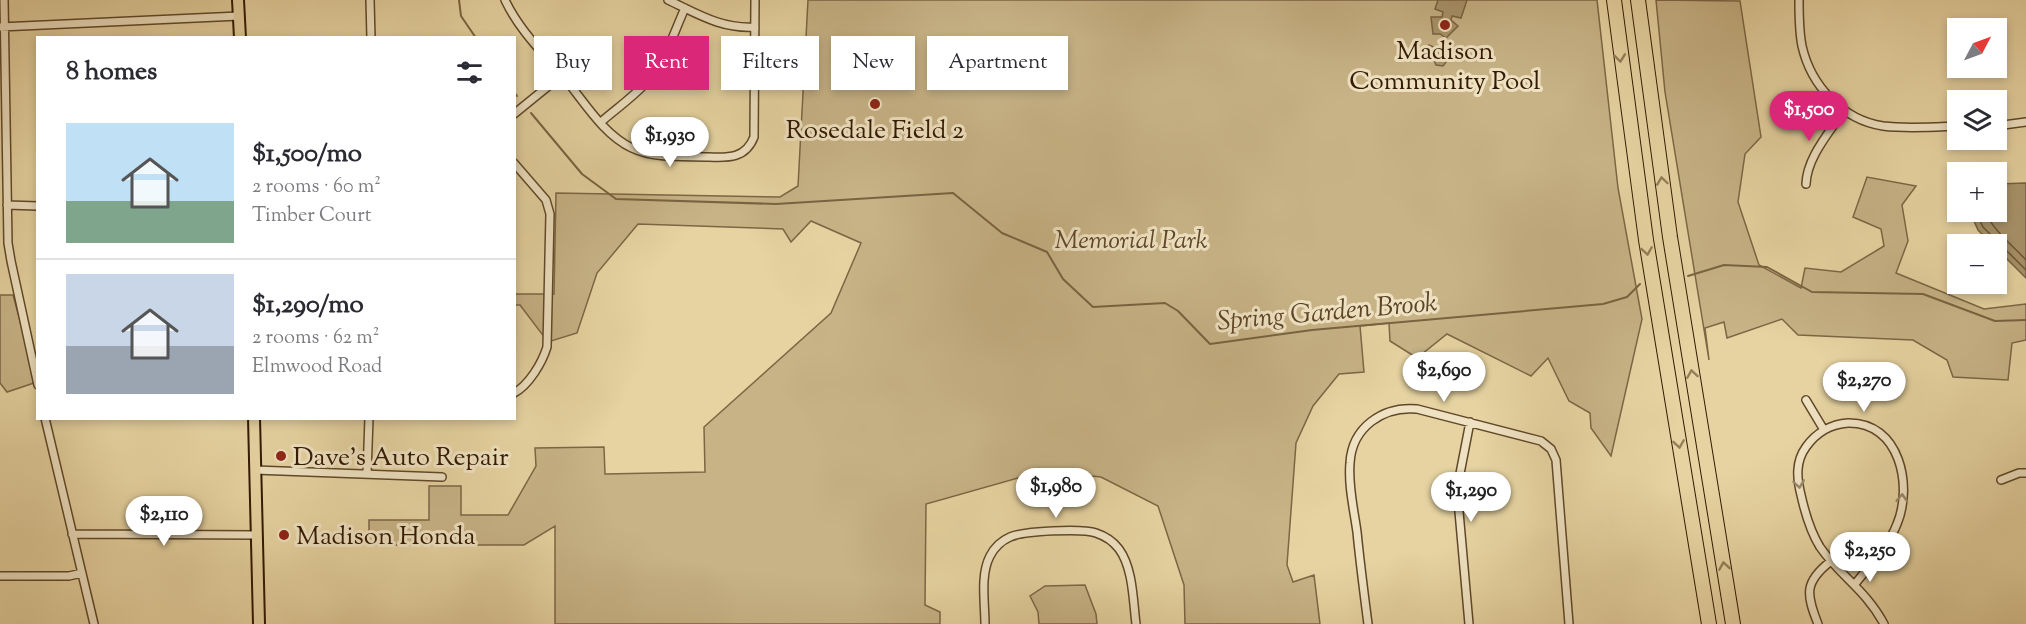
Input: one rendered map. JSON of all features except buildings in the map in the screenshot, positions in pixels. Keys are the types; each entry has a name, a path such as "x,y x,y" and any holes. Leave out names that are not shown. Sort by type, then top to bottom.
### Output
{"highway":[{"path":"1614,0 1646,240 1708,624"},
{"path":"1638,0 1670,237 1733,624"}],"main road":[{"path":"238,0 240,36"},
{"path":"254,420 260,624"}],"street":[{"path":"4,0 2,26 7,205 11,261 36,376"},
{"path":"370,0 371,36"},
{"path":"505,0 518,23 534,42"},
{"path":"668,0 723,25 741,28 755,27"},
{"path":"574,90 621,142 642,152 658,155 730,158 742,153 751,143 754,131 755,0"},
{"path":"1799,0 1800,35 1807,61 1818,84 1844,110 1863,120 1882,126 1947,126"},
{"path":"601,122 645,84 652,75 659,65 685,8"},
{"path":"2,26 239,16"},
{"path":"516,112 544,90"},
{"path":"1806,184 1810,162 1844,110"},
{"path":"2007,125 2026,122"},
{"path":"516,165 546,200 550,214 548,339 544,356 523,387 516,392"},
{"path":"7,205 36,206"},
{"path":"1806,399 1824,430"},
{"path":"1368,624 1350,472 1351,454 1363,429 1371,421 1396,409 1417,409 1546,444 1554,454 1569,624"},
{"path":"45,420 94,624"},
{"path":"367,474 369,420"},
{"path":"1469,624 1457,489 1470,422"},
{"path":"1855,584 1880,554 1898,522 1902,494 1900,461 1890,442 1866,426 1846,423 1824,430 1804,449 1797,474 1803,507 1817,542 1831,561 1869,600 1884,624"},
{"path":"255,470 441,477"},
{"path":"2001,480 2019,473 2026,474"},
{"path":"985,624 985,573 990,555 1001,542 1020,534 1086,531 1105,537 1114,543 1124,558 1128,568 1136,624"},
{"path":"72,534 256,535"},
{"path":"1818,624 1809,599 1811,584 1818,571 1831,561"},
{"path":"0,576 69,576 82,573"}],"green space":[{"name":"Memorial Park","path":"808,0 1597,0 1618,188 1642,319 1611,456 1591,428 1590,413 1569,401 1548,358 1531,376 1447,334 1417,358 1390,341 1389,323 1360,326 1364,372 1339,374 1313,406 1296,443 1287,565 1293,582 1314,575 1320,624 1185,624 1184,585 1158,506 1101,477 1043,471 926,504 925,605 940,612 940,624 555,624 555,526 524,545 369,545 369,520 429,520 429,486 461,486 461,515 508,515 536,466 535,448 604,447 605,474 705,472 704,427 831,313 861,243 811,221 791,242 783,229 638,224 597,273 577,333 548,342 520,305 516,305 516,294 554,294 556,193 780,197 798,186 803,90 819,90 819,36 806,36"},
{"path":"1656,0 1740,1 1761,137 1745,154 1738,202 1759,265 1801,288 1805,268 1841,272 1884,246 1881,229 1853,217 1867,177 1916,186 1902,205 1908,241 1896,273 1984,309 2026,304 2026,340 2012,343 2008,380 1953,377 1947,360 1913,340 1798,335 1782,319 1727,338 1724,322 1705,328 1709,360 1665,92"},
{"path":"0,295 13,295 36,382 7,392 0,383"},
{"path":"1085,585 1096,614 1097,624 1039,624 1038,612 1030,596 1045,586"}],"water":[{"path":"1438,0 1467,0 1461,18 1452,16 1451,20 1458,26 1446,38 1440,34 1433,34 1431,17 1442,17 1443,12 1435,9"},
{"path":"1429,45 1444,52 1446,62 1443,66 1436,65 1433,58 1426,53 1425,49"},
{"path":"2026,183 2026,278 2007,259 2007,234 1982,234 1974,222 2007,222 2007,184"}],"waterway":[{"name":"Spring Garden Brook","path":"459,0 461,16 475,36"},
{"name":"Spring Garden Brook","path":"531,113 582,174 616,199 776,204 953,193 1002,233 1047,252 1063,279 1093,307 1165,303 1178,311 1210,344 1312,330 1603,304 1627,297 1640,284"},
{"name":"Spring Garden Brook","path":"1688,276 1724,265 1767,267 1812,292 1923,294 1995,321 2026,320"}],"place":[{"name":"Madison Community Pool","path":"1445,25"},
{"name":"Rosedale Field 2","path":"875,104"},
{"name":"Dave's Auto Repair","path":"281,456"},
{"name":"Madison Honda","path":"284,535"}]}
